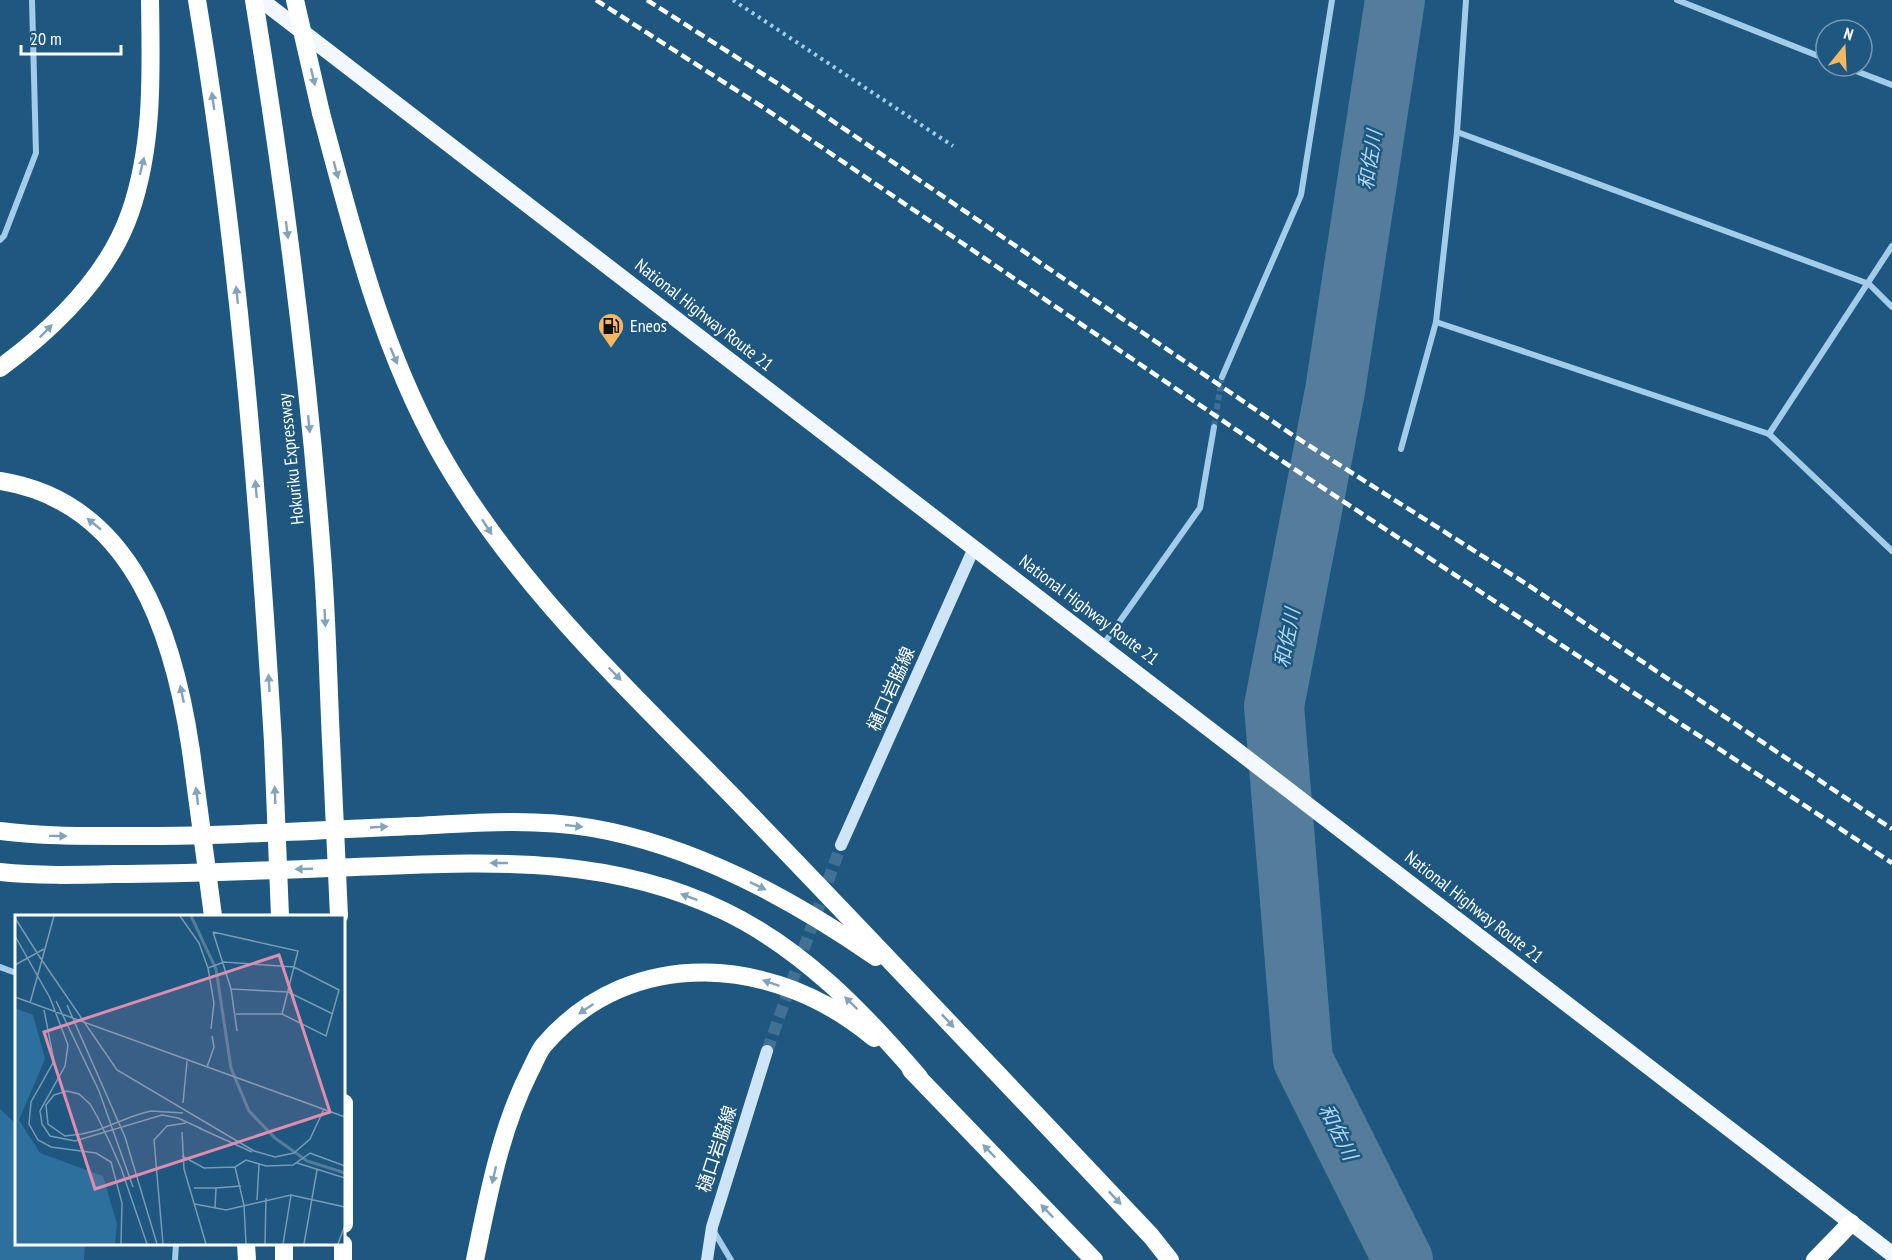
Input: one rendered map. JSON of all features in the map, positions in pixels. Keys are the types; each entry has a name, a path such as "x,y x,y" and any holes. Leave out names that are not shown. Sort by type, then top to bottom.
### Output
{"highway":[{"path":"0,368 37,340 74,302 108,259 130,213 144,155 151,91 150,0"},
{"name":"Hokuriku Expressway","path":"197,0 226,198 246,378 262,560 280,915"},
{"name":"Hokuriku Expressway","path":"254,0 288,234 322,556 339,915"},
{"name":"National Highway Route 21","path":"261,0 1235,746 1892,1254"},
{"path":"295,0 321,113 362,262 393,354 438,449 490,532 557,614 908,978 1143,1228 1170,1260"},
{"path":"0,481 26,485 69,504 107,534 137,575 166,637 183,693 213,915"},
{"path":"0,831 34,836 162,837 527,822 592,828 655,844 721,867 782,898 838,931 908,978"},
{"path":"0,872 28,875 161,874 518,863 598,871 661,886 724,911 774,940 827,980 876,1027 919,1077 1094,1260"},
{"path":"475,1260 502,1143 519,1093 543,1046 580,1012 622,986 672,973 718,971 764,980 815,999 867,1033 919,1077"},
{"path":"1815,1260 1851,1223"},
{"path":"1827,1260 1851,1223"},
{"path":"246,1245 247,1260"}],"main road":[{"name":"樋口岩脇線","path":"841,845 974,548"},
{"name":"樋口岩脇線","path":"707,1260 712,1227 767,1051"}],"street":[{"path":"0,240 4,236 36,153 32,0"},
{"path":"1222,377 1301,195 1332,0"},
{"path":"1401,449 1436,322 1457,132 1466,0"},
{"path":"1677,0 1814,54"},
{"path":"1872,78 1892,86"},
{"path":"1457,132 1869,284 1892,307"},
{"path":"1769,434 1892,246"},
{"path":"1436,322 1769,434 1892,551"},
{"path":"1103,645 1200,508 1214,427"},
{"path":"0,967 15,973"},
{"path":"712,1227 731,1260"},
{"path":"175,1260 176,1245"}],"path":[{"path":"733,0 953,146"}],"shaded area":[{"path":"0,1109 15,1123 15,1245 85,1245 84,1260 0,1260"}],"waterway":[{"name":"和佐川","path":"1395,0 1335,391 1274,706 1303,1060 1403,1260"}],"tunnel":[{"path":"1214,427 1222,377"},
{"path":"767,1051 841,845"}],"railway":[{"path":"596,0 764,108 1279,459 1892,863"},
{"path":"647,0 780,85 1294,436 1528,585 1892,829"}],"place":[{"name":"Eneos","path":"611,349"}]}
